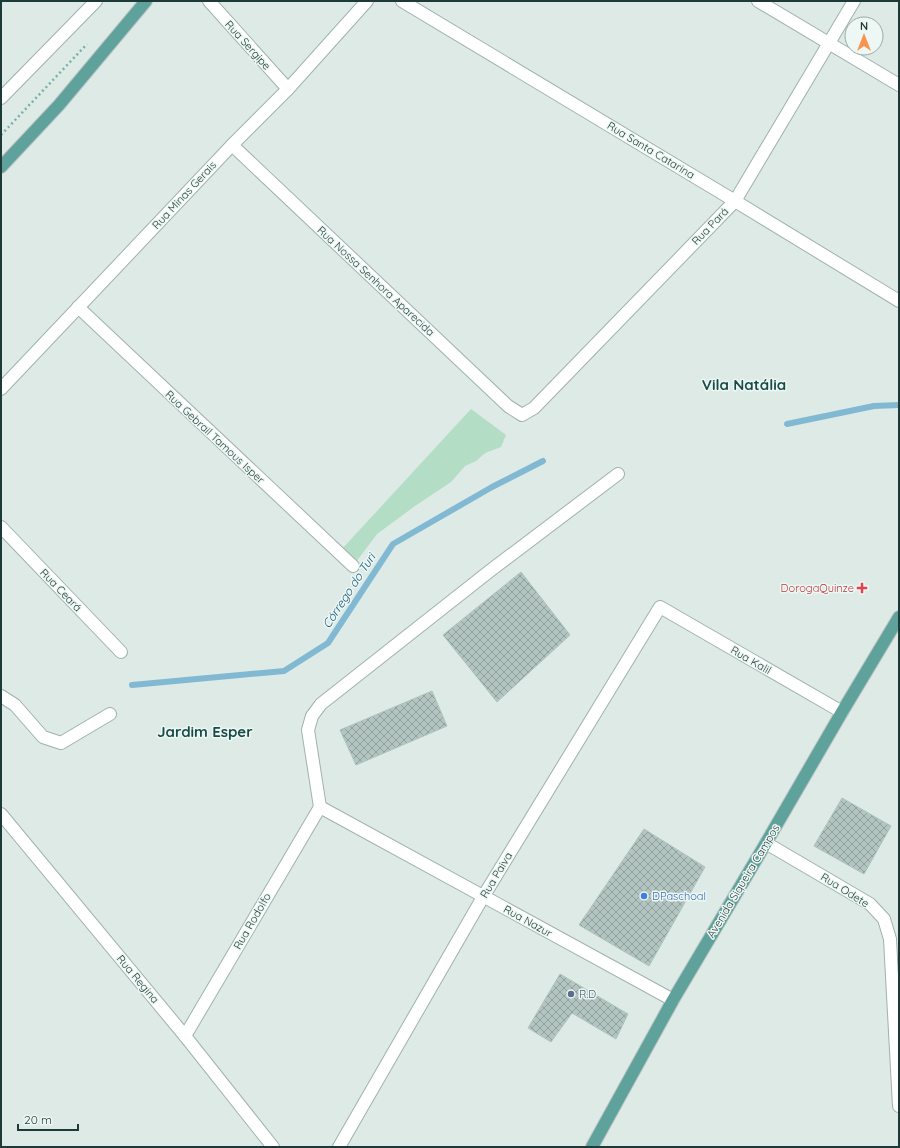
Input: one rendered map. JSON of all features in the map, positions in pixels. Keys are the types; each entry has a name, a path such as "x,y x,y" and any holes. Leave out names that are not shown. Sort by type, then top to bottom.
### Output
{"main road":[{"path":"1,167 59,105 146,1"},
{"name":"Avenida Siqueira Campos","path":"592,1147 673,1000 899,617"}],"street":[{"path":"1,98 96,1"},
{"name":"Rua Sergipe","path":"209,1 288,88"},
{"name":"Rua Minas Gerais","path":"1,389 288,88 367,1"},
{"name":"Rua Santa Catarina","path":"402,1 899,301"},
{"path":"758,1 899,84"},
{"name":"Rua Pará","path":"522,415 534,408 735,201 854,1"},
{"name":"Rua Nossa Senhora Aparecida","path":"232,145 508,406 522,415"},
{"name":"Rua Gebrail Tamous Isper","path":"78,307 353,566"},
{"path":"320,807 308,730 312,716 321,704 491,570 618,474"},
{"name":"Rua Ceará","path":"1,527 121,652"},
{"name":"Rua Kalil","path":"660,607 842,712"},
{"name":"Rua Paiva","path":"339,1147 483,897 660,607"},
{"path":"1,696 15,705 43,737 61,743 110,714"},
{"name":"Rua Nazur","path":"320,807 673,1000"},
{"name":"Rua Rodolfo","path":"185,1036 320,807"},
{"name":"Rua Regina","path":"1,814 185,1036 273,1147"},
{"name":"Rua Odete","path":"766,843 870,904 884,919 890,940 899,1106"}],"path":[{"path":"1,135 90,40"}],"green space":[{"path":"471,409 506,435 501,447 485,453 476,461 465,466 451,482 377,534 353,566 342,549"}],"building":[{"path":"521,572 570,635 497,702 443,635"},
{"path":"432,691 447,726 356,765 340,730"},
{"path":"842,798 891,826 864,874 814,846"},
{"name":"DPaschoal","path":"644,829 705,867 649,966 579,925"},
{"name":"R.D","path":"560,974 628,1014 616,1039 572,1013 551,1042 528,1028"}],"waterway":[{"name":"Córrego do Turi","path":"787,424 874,406 899,405"},
{"name":"Córrego do Turi","path":"132,685 284,671 328,643 393,544 492,487 543,461"}],"place":[{"name":"DorogaQuinze","path":"862,588"},
{"name":"DPaschoal","path":"644,896"},
{"name":"R.D","path":"571,994"}],"district":[{"name":"Vila Natália","path":"744,385"},
{"name":"Jardim Esper","path":"205,732"}]}
